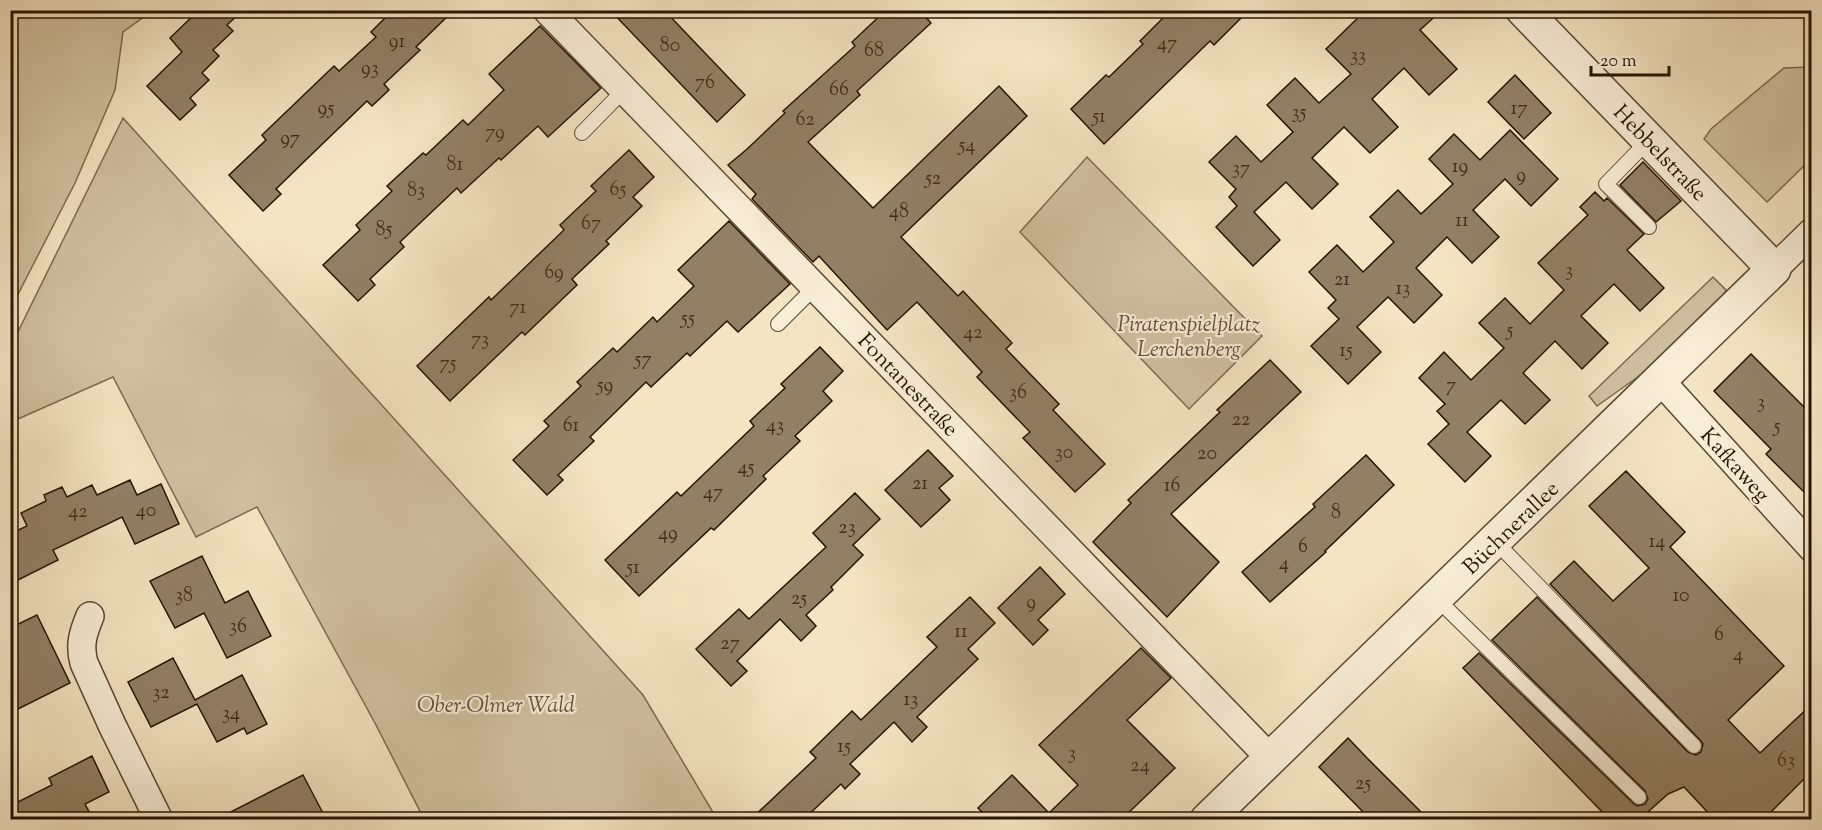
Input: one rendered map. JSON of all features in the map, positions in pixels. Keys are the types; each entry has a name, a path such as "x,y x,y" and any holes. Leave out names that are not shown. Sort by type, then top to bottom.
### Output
{"street":[{"name":"Fontanestraße","path":"547,10 1270,758"},
{"name":"Hebbelstraße","path":"1523,10 1774,268"},
{"name":"Büchnerallee","path":"1207,819 1812,232"},
{"name":"Kafkaweg","path":"1660,380 1812,548"},
{"path":"90,616 81,638 84,663 159,819"}],"lane":[{"path":"582,133 624,90"},
{"path":"1649,140 1606,184 1649,227"},
{"path":"778,324 815,287"},
{"path":"1495,541 1694,746"},
{"path":"1436,598 1639,797"}],"green space":[{"path":"11,10 152,11 123,32 115,90 75,183 11,308"},
{"path":"1811,67 1811,159 1767,202 1704,139 1711,129 1784,68"},
{"name":"Ober-Olmer Wald","path":"123,118 643,695 717,819 424,819 376,725 257,507 196,537 113,377 11,422 11,346"},
{"name":"Piratenspielplatz Lerchenberg","path":"1087,157 1262,336 1189,409 1020,232"},
{"path":"1713,277 1726,290 1720,301 1656,364 1597,406 1589,396"}],"building":[{"path":"199,10 243,10 227,25 233,31 213,50 219,56 202,73 209,80 190,98 196,105 180,120 147,86 182,52 170,38"},
{"path":"393,10 454,10 416,47 420,50 384,84 389,90 372,106 367,101 276,189 281,194 263,211 229,175 266,140 262,135 334,66 339,71 376,37 371,32"},
{"path":"610,10 664,10 745,95 717,122"},
{"path":"886,10 919,10 931,23 857,91 860,95 808,142 873,208 999,86 1027,116 901,237 958,296 963,291 1012,343 1006,349 1059,404 1053,410 1105,464 1075,492 1023,438 1030,432 977,377 982,372 917,302 887,330 819,256 813,262 752,199 756,194 728,165 855,46 852,42"},
{"path":"1171,10 1249,10 1214,45 1210,41 1104,144 1071,109 1143,44 1140,41"},
{"path":"1366,10 1442,10 1420,30 1457,69 1429,95 1404,68 1372,99 1398,127 1370,153 1344,127 1312,158 1338,184 1312,209 1286,182 1254,212 1280,240 1253,266 1216,227 1237,206 1229,197 1236,189 1209,162 1236,136 1261,162 1293,132 1267,105 1295,78 1319,103 1351,74 1326,49"},
{"path":"540,26 601,88 548,137 538,126 461,193 457,188 400,242 404,247 370,279 375,285 358,301 323,265 360,230 356,225 392,191 387,186 423,153 426,155 463,120 468,125 504,90 489,74"},
{"path":"1515,75 1551,113 1524,139 1488,102"},
{"path":"1510,130 1558,179 1531,206 1505,179 1473,210 1499,237 1472,263 1447,237 1416,268 1442,295 1414,323 1388,297 1357,327 1381,352 1348,384 1311,346 1339,319 1328,308 1336,300 1309,272 1337,245 1363,272 1394,242 1370,217 1398,190 1421,214 1453,184 1429,159 1454,134 1480,160"},
{"path":"629,150 654,177 633,197 642,206 606,241 609,244 572,279 577,285 525,335 522,332 450,401 417,366 489,297 491,300 564,230 560,225 596,191 591,186"},
{"path":"1643,162 1681,201 1656,222 1620,185"},
{"path":"1595,192 1604,201 1607,198 1644,234 1627,250 1664,288 1640,311 1614,284 1581,316 1608,343 1582,369 1555,341 1523,373 1550,400 1525,424 1501,400 1467,432 1491,456 1465,482 1428,444 1449,424 1437,411 1445,404 1419,378 1444,352 1471,380 1504,348 1479,323 1505,298 1530,324 1564,290 1538,263 1588,215 1580,207"},
{"path":"729,221 790,284 738,332 727,321 690,356 687,353 651,387 646,382 590,437 594,441 558,475 563,480 547,495 513,460 549,426 544,421 581,386 577,382 613,348 617,352 653,317 657,322 694,286 678,270"},
{"path":"820,347 843,371 823,391 832,401 795,436 800,441 763,476 766,479 714,530 711,528 639,596 605,560 677,492 681,496 754,426 750,421 785,388 781,384"},
{"path":"1751,354 1812,415 1812,500 1766,454 1771,449 1714,391"},
{"path":"1270,360 1301,392 1171,514 1219,562 1167,617 1093,542 1131,503 1128,500 1220,412 1217,410"},
{"path":"928,450 953,476 939,488 950,500 921,527 885,490"},
{"path":"1366,455 1394,485 1326,552 1270,602 1242,572 1315,507 1313,504"},
{"path":"1626,471 1685,532 1670,547 1784,666 1728,720 1760,753 1812,704 1812,771 1764,819 1714,819 1684,787 1668,794 1640,819 1609,819 1463,668 1479,653 1633,803 1637,806 1645,804 1648,799 1645,791 1492,640 1537,597 1688,752 1696,755 1701,752 1703,744 1700,740 1550,584 1574,561 1613,601 1649,568 1589,506"},
{"path":"130,480 137,495 161,484 179,524 135,544 122,517 53,550 58,560 10,584 10,534 27,526 21,513 46,501 44,495 62,487 67,497 92,485 97,495"},
{"path":"855,493 880,519 853,545 863,555 831,587 833,590 806,615 816,626 801,641 780,619 737,661 747,671 731,686 696,649 739,609 749,619 826,547 813,533"},
{"path":"202,556 225,603 248,591 271,636 227,658 204,613 175,628 150,581"},
{"path":"1040,567 1065,594 1038,620 1048,630 1033,645 998,608"},
{"path":"970,597 995,623 968,649 978,659 917,717 927,727 912,742 894,722 850,764 860,774 845,789 841,784 804,819 751,819 816,758 810,752 852,711 861,720 937,647 927,637"},
{"path":"37,615 70,683 10,713 10,628"},
{"path":"1141,648 1171,678 1127,720 1175,768 1122,819 989,819 978,808 1012,775 1049,813 1078,785 1039,745"},
{"path":"173,658 195,700 242,675 267,724 247,734 244,728 217,742 197,704 151,727 128,682"},
{"path":"1348,738 1428,819 1370,819 1319,767"},
{"path":"92,756 109,792 85,804 93,819 10,819 10,806 52,785 49,778"},
{"path":"303,775 326,819 217,819"}]}
